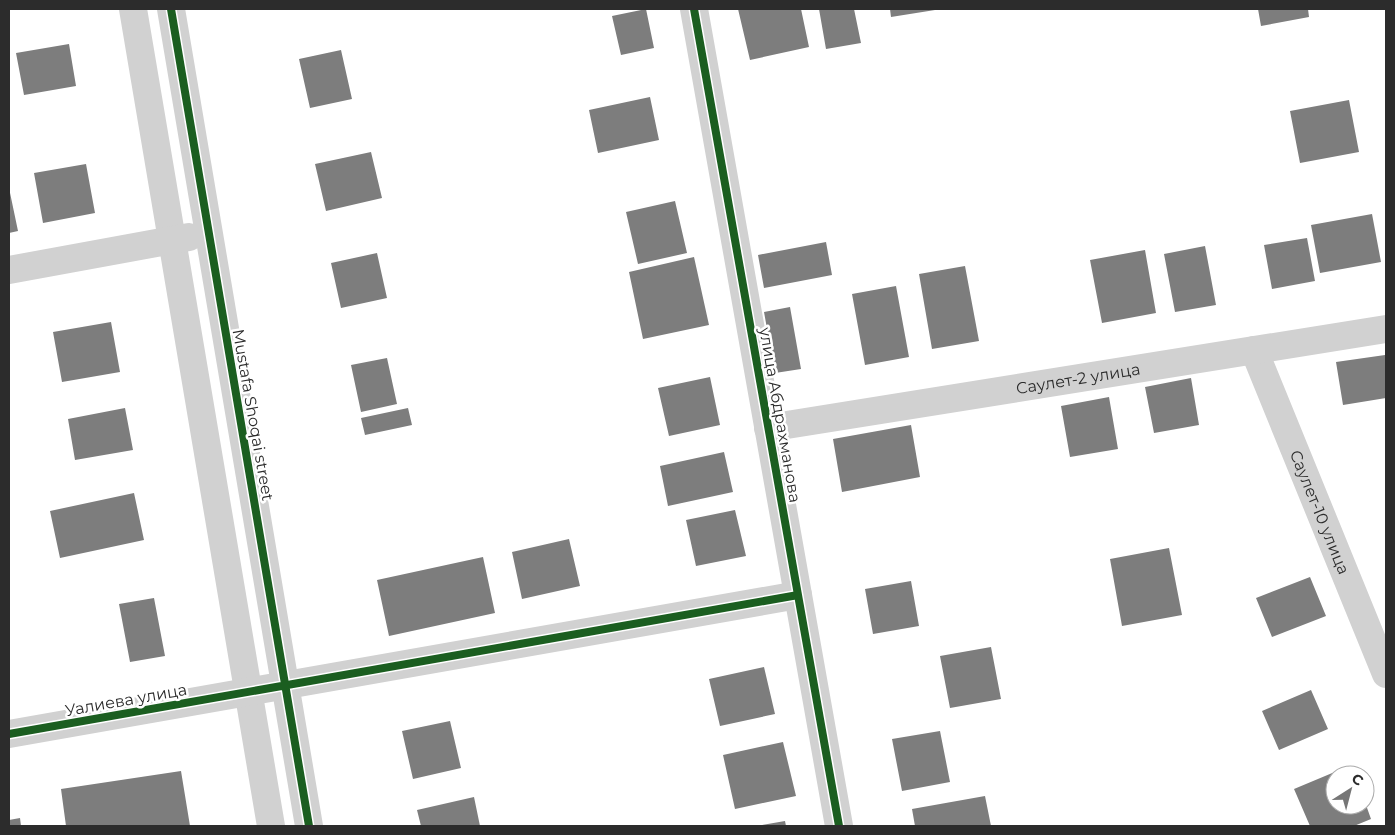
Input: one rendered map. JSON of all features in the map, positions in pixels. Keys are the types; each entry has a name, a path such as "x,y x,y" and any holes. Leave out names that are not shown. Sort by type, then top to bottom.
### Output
{"street":[{"path":"133,9 271,826"},
{"name":"Mustafa Shoqai street","path":"171,9 309,826"},
{"name":"улица Абдрахманова","path":"694,9 839,826"},
{"path":"9,270 208,234"},
{"name":"Саулет-2 улица","path":"768,428 1386,328"},
{"name":"Саулет-10 улица","path":"1254,350 1386,674"},
{"name":"Уалиева улица","path":"9,734 798,595"}],"building":[{"path":"646,9 654,48 621,55 612,16"},
{"path":"738,9 801,9 809,47 750,60"},
{"path":"819,9 854,9 861,43 826,49"},
{"path":"890,9 935,9 935,10 891,17"},
{"path":"1258,9 1308,9 1309,17 1261,26"},
{"path":"69,44 76,86 24,95 16,53"},
{"path":"341,50 352,99 310,108 299,59"},
{"path":"650,97 659,140 598,153 589,110"},
{"path":"1349,100 1359,152 1300,163 1290,111"},
{"path":"371,152 382,198 326,211 315,164"},
{"path":"86,164 95,213 43,223 34,173"},
{"path":"9,188 18,231 9,233"},
{"path":"675,201 687,253 638,264 626,212"},
{"path":"1372,214 1381,262 1320,273 1311,225"},
{"path":"1307,238 1315,281 1272,289 1264,245"},
{"path":"826,242 832,275 764,288 758,255"},
{"path":"1205,246 1216,305 1175,312 1164,254"},
{"path":"1145,250 1156,313 1102,323 1090,260"},
{"path":"377,253 387,298 341,308 331,263"},
{"path":"694,257 709,325 643,339 629,272"},
{"path":"965,266 979,341 932,349 919,274"},
{"path":"896,286 909,357 865,365 852,294"},
{"path":"790,307 801,369 775,373 764,312"},
{"path":"111,322 120,372 62,382 53,332"},
{"path":"1385,355 1386,398 1343,405 1336,362"},
{"path":"387,358 397,404 361,412 351,365"},
{"path":"710,377 720,425 669,436 658,388"},
{"path":"1191,378 1199,425 1154,433 1145,387"},
{"path":"1109,397 1118,449 1070,457 1061,406"},
{"path":"125,408 133,450 75,460 68,419"},
{"path":"408,408 412,425 365,435 361,418"},
{"path":"911,425 920,477 842,492 833,439"},
{"path":"724,452 733,492 668,506 660,466"},
{"path":"134,493 144,540 60,558 50,511"},
{"path":"735,510 746,556 696,566 686,520"},
{"path":"569,539 580,586 522,599 512,552"},
{"path":"1169,548 1182,615 1122,626 1110,559"},
{"path":"483,557 495,613 389,636 377,580"},
{"path":"1310,577 1326,616 1272,637 1256,598"},
{"path":"911,581 919,626 873,634 865,589"},
{"path":"154,598 165,656 130,662 119,604"},
{"path":"991,647 1001,699 950,708 940,656"},
{"path":"764,667 775,714 720,726 709,679"},
{"path":"1311,690 1328,729 1279,750 1262,711"},
{"path":"450,721 461,768 413,779 402,731"},
{"path":"940,731 950,782 902,791 892,739"},
{"path":"783,742 796,796 735,809 723,755"},
{"path":"181,771 190,826 66,826 61,789"},
{"path":"1325,776 1325,815 1370,815 1371,819 1354,826 1310,826 1294,789"},
{"path":"985,796 991,826 915,826 912,809"},
{"path":"474,797 480,826 421,826 417,810"},
{"path":"20,818 21,826 9,826 9,820"},
{"path":"785,821 786,826 762,826 762,825"}],"cycle path":[{"path":"171,9 309,826"},
{"path":"694,9 839,826"},
{"path":"9,734 798,595"}]}
